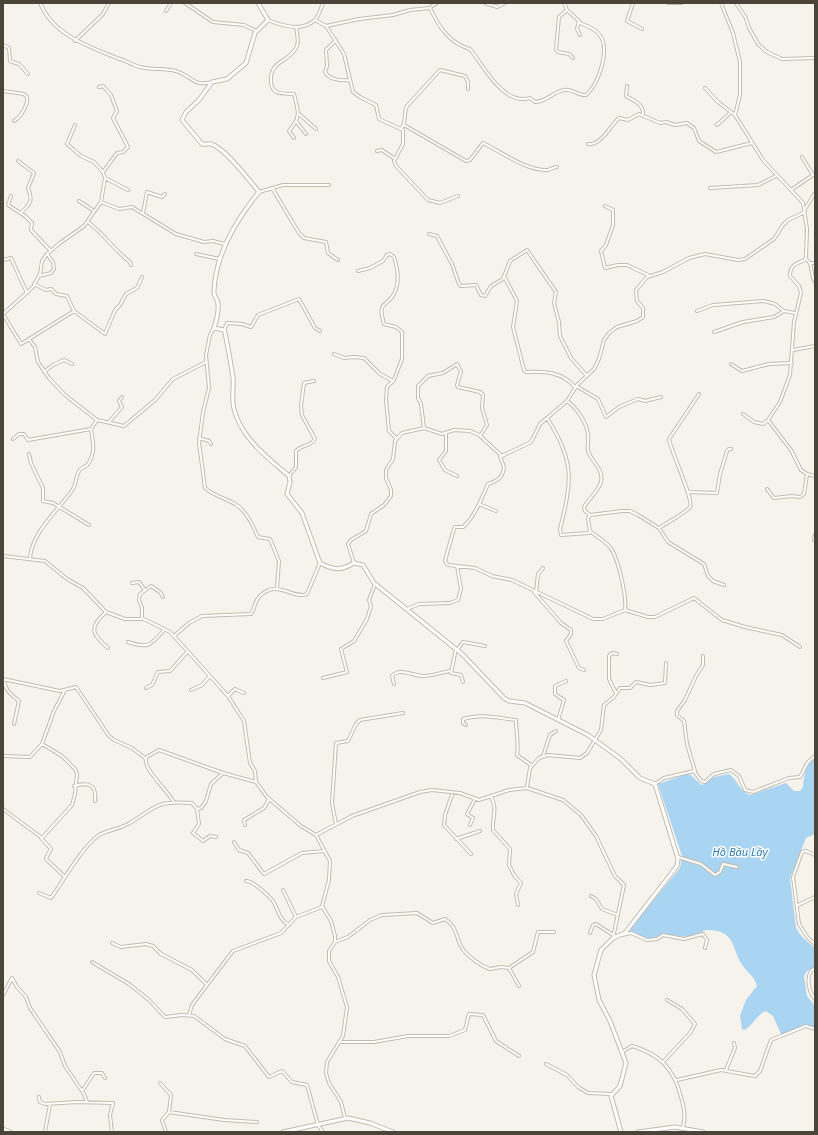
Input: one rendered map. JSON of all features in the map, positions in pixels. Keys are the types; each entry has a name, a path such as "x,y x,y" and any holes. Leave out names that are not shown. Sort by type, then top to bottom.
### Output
{"street":[{"path":"40,3 44,13 75,41 139,67 159,68 178,72 199,84 227,79 246,63 256,31 268,20"},
{"path":"75,41 103,14 109,3"},
{"path":"166,11 171,3"},
{"path":"185,3 213,22 244,25 256,31"},
{"path":"258,3 268,20 284,26 296,27 315,20 323,3"},
{"path":"326,26 359,19 393,15 410,10 430,8 437,3"},
{"path":"485,3 497,7 504,3"},
{"path":"430,8 440,28 461,47 470,49 506,93 523,100 530,98 535,102 541,102 555,92 566,89 581,95 586,95 594,86 603,61 602,39 593,28 580,23 572,12 567,10 564,3"},
{"path":"633,3 627,21 642,30"},
{"path":"668,3 682,3"},
{"path":"721,3 732,33 740,62 740,95 735,115"},
{"path":"736,3 746,18 751,33 763,50 782,59 801,60 812,57 815,58"},
{"path":"567,10 559,16 556,49 558,52 569,54 572,58"},
{"path":"315,20 326,26 346,58 350,80 355,94 376,104 379,119 401,129 404,135 403,144 394,162 396,166 428,200 440,203 458,196"},
{"path":"580,23 577,29 580,34"},
{"path":"296,27 298,43 295,48 275,66 271,74 272,87 275,91 282,94 294,94 299,114 316,129"},
{"path":"336,40 326,50 327,66 325,72 327,76 333,78 350,80"},
{"path":"3,45 9,48 10,60 20,65 28,74"},
{"path":"401,129 404,125 407,106 440,70 465,76 468,82 468,89"},
{"path":"212,82 199,100 186,112 182,119 184,124 202,144 213,144 226,154 259,192"},
{"path":"99,87 103,86 112,96 117,111 113,118 128,147 123,152 117,153 104,172"},
{"path":"627,86 626,96 640,104 643,110 643,116"},
{"path":"705,88 735,115 752,143 776,176 803,203 807,229 806,259 810,263 812,278 815,282"},
{"path":"3,91 24,94 27,97 27,105 14,121"},
{"path":"718,125 730,112"},
{"path":"294,138 289,131 296,122 299,114"},
{"path":"588,144 594,144 600,140 619,118 628,120 639,114 660,123 666,122 675,125 687,123 694,128 698,141 716,152 752,143"},
{"path":"296,122 306,134"},
{"path":"74,311 40,330 24,343 20,343 3,314 27,293 34,284 39,276 42,261 50,250 88,222 101,202 105,178 104,172 94,162 81,156 67,144 75,125"},
{"path":"404,125 466,161 470,160 483,143 505,156 536,168 549,170 557,167"},
{"path":"377,151 382,150 395,159"},
{"path":"791,190 813,175 802,157"},
{"path":"18,161 34,173 28,188 32,196 31,202 21,213"},
{"path":"710,188 754,186 776,176"},
{"path":"105,178 128,190"},
{"path":"277,589 279,561 270,539 258,537 253,526 238,505 211,494 205,488 199,438 209,388 206,362 208,342 210,333 214,328 218,305 213,294 214,285 225,244 241,215 259,192 283,185 329,185"},
{"path":"272,188 299,233 304,238 326,242 328,253 338,260"},
{"path":"143,213 147,192 162,197 165,194"},
{"path":"499,456 504,456 530,442 538,426 567,402 576,387 597,364 604,340 609,333 617,327 640,320 644,312 636,298 637,286 640,282 689,258 705,254 738,260 745,259 774,239 786,222 805,210 815,193"},
{"path":"11,196 7,204 31,222 31,230 50,250"},
{"path":"79,201 94,211"},
{"path":"101,202 119,209 130,207 143,213 176,234 204,242 213,241 225,244"},
{"path":"605,206 613,210 614,218 607,243 600,252 605,268 618,265 627,265 650,276"},
{"path":"88,222 103,234 109,244 130,262 131,265"},
{"path":"429,234 437,236 452,264 460,286 475,285 477,286 479,295 485,296 490,287 500,282 510,261 527,250 556,292 554,303 560,336 571,358 587,376"},
{"path":"39,276 51,273 54,270 53,262 47,254"},
{"path":"196,254 221,260"},
{"path":"358,271 372,267 383,261 387,254 394,257 398,278 394,295 384,302 382,309 384,324 396,327 402,332 402,358 393,381 387,387 386,404 389,431 396,438"},
{"path":"3,260 10,258 27,293"},
{"path":"743,414 758,423 763,424 768,420 778,406 789,380 792,363 795,313 801,290 790,276 790,272 795,264 806,259"},
{"path":"810,263 815,263"},
{"path":"504,276 517,301 513,327 524,370 555,373 568,379 576,387 598,399 606,417 619,407 638,399 644,402 661,397"},
{"path":"34,284 46,290 51,289 56,294 67,296 74,311 105,334 115,310 120,305 126,294 137,288 142,278"},
{"path":"174,636 202,616 249,615 253,612 259,597 266,592 277,589 301,595 307,594 320,563 302,513 287,494 290,482 289,476 274,465 256,446 241,426 235,412 233,406 233,379 224,330 227,323 242,324 251,327 258,315 299,299 314,326 320,331"},
{"path":"697,311 713,305 764,301 775,304 784,312"},
{"path":"714,332 743,322 774,317 784,312 795,313"},
{"path":"214,328 224,330"},
{"path":"30,339 35,347 37,360 44,372 59,390 98,420 124,426 155,400 173,379 206,362"},
{"path":"793,350 815,346"},
{"path":"334,354 344,358 364,358 380,374 393,381"},
{"path":"44,372 53,365 64,360 72,364"},
{"path":"731,364 742,371 769,364 792,363"},
{"path":"424,428 421,404 418,398 418,386 428,376 443,373 457,364 461,372 457,385 458,387 480,392 484,395 482,408 487,425 480,436"},
{"path":"289,476 296,467 296,451 299,448 309,446 315,439 302,417 301,406 304,382 314,381"},
{"path":"658,528 688,510 691,501 669,439 699,394"},
{"path":"109,422 122,406 119,402 122,397"},
{"path":"567,402 575,408 587,427 588,452 596,463 601,476 601,481 594,496 584,507 590,515"},
{"path":"547,418 566,452 569,470 569,486 560,534 564,536 590,532 607,544 617,558 626,600 625,610"},
{"path":"13,438 19,434 25,435 28,440 91,428 98,420"},
{"path":"768,420 791,450 801,470 807,474 815,476"},
{"path":"30,559 32,544 48,518 72,490 79,470 88,465 95,446 91,428"},
{"path":"396,438 407,431 424,428 439,434 454,430 466,430 480,436 499,456 504,464 503,474 496,481 488,484 479,504 464,526 455,527 453,530 453,538 445,561 449,566 475,568 492,576 512,580 593,619 603,619 625,610 653,618 672,610 693,598 722,620 784,636 800,647"},
{"path":"446,433 446,451 439,460 445,470 457,476"},
{"path":"199,438 209,441 211,444"},
{"path":"354,563 348,546 349,542 366,531 371,514 384,505 391,494 386,478 386,470 394,459 396,438"},
{"path":"688,492 717,493 720,474 727,451 728,449 731,450"},
{"path":"29,454 31,463 43,488 42,499 58,506 89,525"},
{"path":"767,489 774,498 792,496 800,497 804,494 804,484 807,480 807,474"},
{"path":"479,504 496,511"},
{"path":"590,515 630,511 651,522 658,528 668,542 704,564 708,576 713,581 724,585"},
{"path":"590,515 588,519 590,532"},
{"path":"814,540 815,534"},
{"path":"3,556 42,560 67,579 82,588 106,612 125,619 142,619 174,636 228,696 244,721 249,759 257,775 256,782"},
{"path":"320,563 340,570 354,563 364,566 375,584 456,649 504,698 525,703 558,721 579,730 596,740 621,759 640,778 656,784"},
{"path":"406,610 418,604 450,603 458,600 461,590 457,566"},
{"path":"543,568 538,574 535,592 561,623 571,630 566,641 579,668 584,670"},
{"path":"132,583 139,582 145,590"},
{"path":"323,678 347,672 342,648 353,642 367,618 371,606 369,601 375,584"},
{"path":"142,619 142,608 139,596 150,586 162,593 164,597"},
{"path":"106,612 95,622 94,629 100,641 108,648"},
{"path":"128,642 148,645 154,642 164,630"},
{"path":"451,671 456,649 463,642 485,646"},
{"path":"146,688 152,685 158,672 169,671 188,651"},
{"path":"616,693 608,676 609,656 612,653 617,654"},
{"path":"703,656 703,665 685,700 677,711 677,715 684,721 687,744 695,771 702,782 708,780 714,774 733,771 739,776 745,790 751,792 789,778 800,777 808,762 815,756"},
{"path":"543,756 580,758 587,752 596,740 602,725 603,706 620,688 630,688 637,682 650,685 665,683 666,663"},
{"path":"451,671 452,674 461,675 462,682"},
{"path":"394,684 392,676 399,672 415,673 423,676 451,671"},
{"path":"191,690 202,686 210,676"},
{"path":"14,724 19,701 12,696 5,687 4,680 40,688 65,690 76,687 109,736 114,740 132,748 146,758"},
{"path":"558,721 564,700 555,694 555,687 566,681"},
{"path":"228,696 235,689 244,693"},
{"path":"3,756 30,757 42,744 54,711 65,690"},
{"path":"336,824 332,803 337,742 348,741 356,724 360,720 403,714"},
{"path":"466,724 463,723 464,718 475,716 490,716 516,720 516,731 519,744 516,755 532,765"},
{"path":"527,788 532,765 543,756 550,735 556,731"},
{"path":"41,838 72,805 75,794 74,786 76,774 73,766 62,756 42,744"},
{"path":"146,758 159,750 223,773 256,782 269,799 301,826 316,835 331,865 322,908 332,923 335,942"},
{"path":"146,758 145,762 148,769 173,802"},
{"path":"656,784 661,780 695,771"},
{"path":"197,809 204,805 211,784 223,773"},
{"path":"74,786 85,783 89,784 95,792 95,800"},
{"path":"622,935 675,868 678,862 656,784"},
{"path":"316,835 356,814 420,792 432,790 453,792 464,794 475,799 483,799 509,790 527,788 563,800 585,819 596,836 615,876 624,885 613,936 600,952 594,975 599,1000 625,1059 626,1066 620,1086 612,1094 612,1100 621,1132"},
{"path":"453,792 444,822 445,826 471,854"},
{"path":"491,797 494,802 496,814 493,830 509,846 511,851 509,865 514,875 521,883 516,894 518,905"},
{"path":"245,825 244,820 264,808 269,799"},
{"path":"470,825 472,818 467,814 475,799"},
{"path":"39,893 51,898 64,877 92,842 100,835 128,824 156,805 173,802 192,803 197,809 199,824 193,833 203,841 210,836 216,837"},
{"path":"3,809 41,838 51,849 46,858 64,877"},
{"path":"456,839 480,831"},
{"path":"234,842 239,850 248,853 264,874 302,854 324,851"},
{"path":"815,855 804,850 794,875 799,924 808,938 815,944"},
{"path":"677,857 701,864 715,875 720,872 723,864 737,867"},
{"path":"246,881 252,881 270,897 278,915 289,925"},
{"path":"283,890 296,917"},
{"path":"591,896 596,899 601,908 618,915"},
{"path":"798,905 815,897"},
{"path":"189,1015 192,1005 233,951 281,933 296,917 322,908"},
{"path":"345,1118 342,1102 329,1083 326,1073 327,1062 343,1036 347,1007 338,977 329,961 329,951 335,942 348,938 376,916 413,912 420,914 432,922 444,918 448,920 458,935 463,949 485,967 490,969 509,968 533,952 538,932 554,932"},
{"path":"590,933 592,926 596,924 613,936 631,933 647,940 657,939 663,935 684,939 703,934 707,940 705,948"},
{"path":"112,943 121,947 146,944 153,946 161,954 192,970 207,985"},
{"path":"92,962 129,984 149,1000 165,1017 194,1016 226,1040 243,1044 269,1077 282,1071 292,1082 307,1085 318,1125 323,1132"},
{"path":"509,968 519,986"},
{"path":"815,968 811,971 809,978 811,993 815,999"},
{"path":"3,995 12,978 17,987 26,996 30,1008 60,1052 66,1068 82,1091 86,1102"},
{"path":"663,1062 690,1033 695,1022 682,1009 667,1000"},
{"path":"340,1042 374,1042 408,1036 452,1036 465,1030 469,1014 483,1015 496,1041 519,1056"},
{"path":"677,1080 726,1070 755,1076 760,1071 771,1040 806,1026 815,1029"},
{"path":"726,1070 735,1048 734,1043"},
{"path":"622,1052 629,1047 634,1047 663,1062 677,1080 685,1110 683,1127"},
{"path":"546,1064 567,1075 576,1085 588,1093 612,1094"},
{"path":"82,1091 94,1073 102,1073 105,1078"},
{"path":"160,1083 171,1095 169,1112 162,1120 166,1132"},
{"path":"39,1097 42,1104 86,1102 113,1103 110,1115 112,1132"},
{"path":"45,1132 50,1104"},
{"path":"169,1112 224,1120 257,1122"},
{"path":"283,1132 345,1118 365,1121 393,1132"},
{"path":"638,1132 683,1127 703,1132"},
{"path":"3,1129 10,1132"}],"water":[{"name":"Hồ Bầu Lầy","path":"815,758 815,834 806,838 790,878 796,928 802,937 815,948 815,967 806,972 804,977 807,996 815,1006 815,1028 806,1027 790,1033 781,1034 773,1016 766,1011 744,1030 742,1029 740,1016 746,1000 757,986 753,978 739,960 732,942 728,937 723,933 706,930 685,937 662,935 649,940 629,930 680,868 682,856 658,784 687,774 691,775 701,785 705,784 714,777 729,774 735,779 743,791 750,795 786,783 794,791 800,791 803,787 807,768"}]}
